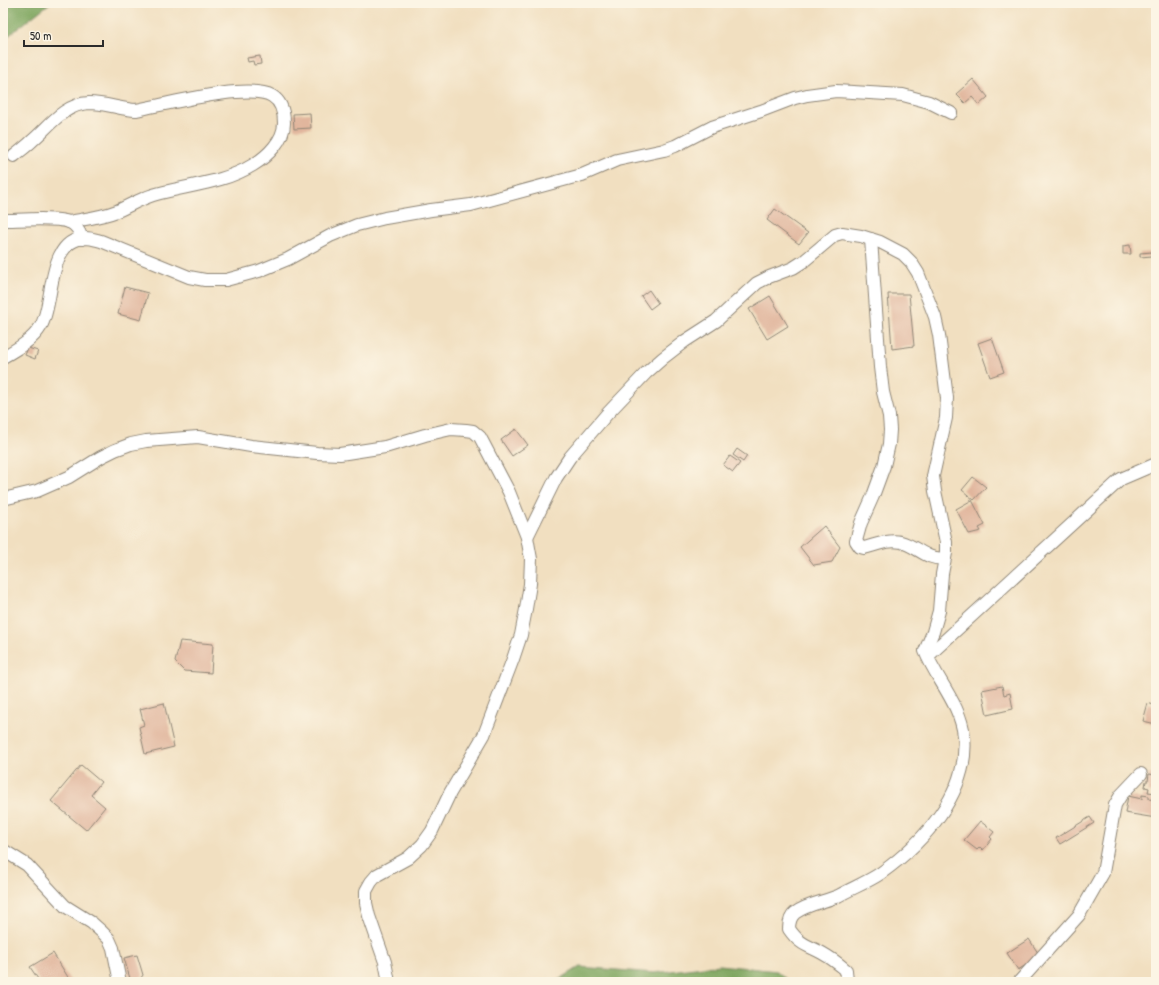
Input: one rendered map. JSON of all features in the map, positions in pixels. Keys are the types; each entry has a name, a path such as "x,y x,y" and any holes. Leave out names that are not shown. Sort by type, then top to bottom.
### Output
{"street":[{"path":"3,357 32,338 41,326 58,258 66,247 74,241 86,238 101,241 189,277 205,280 226,280 243,276 288,259 330,236 357,225 384,218 471,205 576,176 617,160 664,150 712,127 807,95 836,91 903,95 929,102 951,113"},
{"path":"3,220 39,219 70,222 103,216 147,197 169,190 221,180 254,164 269,152 283,132 283,111 281,104 272,96 250,92 230,92 136,110 96,104 79,105 65,111 14,156"},
{"path":"70,222 77,227 82,239"},
{"path":"527,536 556,478 570,457 607,414 646,373 663,358 716,321 757,283 793,268 835,236 842,233 880,242 903,254 911,262 918,273 935,317 938,329 947,398 946,418 933,476 946,542 945,558 939,611 926,651 959,715 964,734 966,753 963,768 948,803 934,823 903,856 879,874 836,897 794,914 790,922 789,929 799,941 808,947 823,953 846,970 847,982"},
{"path":"871,239 880,367 883,392 889,416 890,430 889,444 884,466 861,523 856,541 860,547 864,548 891,541 902,543 937,560 945,558"},
{"path":"3,499 37,491 70,477 101,457 115,450 131,444 146,441 198,437 251,446 340,454 385,447 451,429 466,430 473,432 480,437 509,492 527,536 531,559 530,584 521,635 484,735 450,793 432,830 422,845 408,858 377,875 370,882 366,891 366,903 369,916 385,962 390,982"},
{"path":"928,656 1121,478 1156,464"},
{"path":"1020,982 1079,916 1104,874 1115,805 1120,795 1141,774"},
{"path":"3,850 27,865 65,906 92,923 109,939 113,948 120,982"}],"green space":[{"path":"3,3 50,3 3,40"},
{"path":"720,965 777,971 789,982 555,982 580,967 654,973"}],"building":[{"path":"260,56 261,64 254,65 253,61 248,62 247,58"},
{"path":"973,79 988,97 979,105 972,97 965,103 956,94"},
{"path":"310,113 311,128 294,129 293,114"},
{"path":"775,209 808,233 799,244 767,220"},
{"path":"1130,245 1131,254 1123,254 1123,246"},
{"path":"1152,252 1152,256 1140,257 1140,253"},
{"path":"125,287 148,293 141,320 118,314"},
{"path":"649,290 658,303 650,309 641,296"},
{"path":"888,294 909,294 914,346 892,349"},
{"path":"770,296 788,326 767,339 749,309"},
{"path":"992,338 1004,372 990,377 978,343"},
{"path":"28,348 38,351 35,359 25,355"},
{"path":"516,429 528,445 512,456 501,440"},
{"path":"737,449 747,456 743,462 733,455"},
{"path":"730,456 740,463 733,472 723,465"},
{"path":"973,477 986,487 974,500 962,490"},
{"path":"972,500 985,525 979,528 981,531 969,534 956,509"},
{"path":"824,526 840,547 832,562 814,565 800,547"},
{"path":"180,641 213,644 211,673 184,671 175,662"},
{"path":"1002,686 1004,695 1010,693 1013,709 987,715 982,690"},
{"path":"164,703 174,747 145,754 139,727 144,725 140,709"},
{"path":"1148,703 1156,706 1156,724 1143,721"},
{"path":"81,765 101,782 91,795 105,807 86,830 51,801"},
{"path":"1149,774 1156,775 1156,793 1148,792 1149,788 1145,787"},
{"path":"1142,795 1149,796 1149,799 1155,800 1156,808 1154,808 1154,811 1156,812 1156,818 1125,813 1128,796 1142,799"},
{"path":"1090,817 1094,823 1060,844 1056,838"},
{"path":"980,821 994,832 990,837 992,839 983,850 980,847 977,850 964,840"},
{"path":"1029,939 1040,956 1018,970 1007,953"},
{"path":"53,953 71,982 40,982 30,967"},
{"path":"137,955 143,975 138,982 131,982 124,958"}]}
